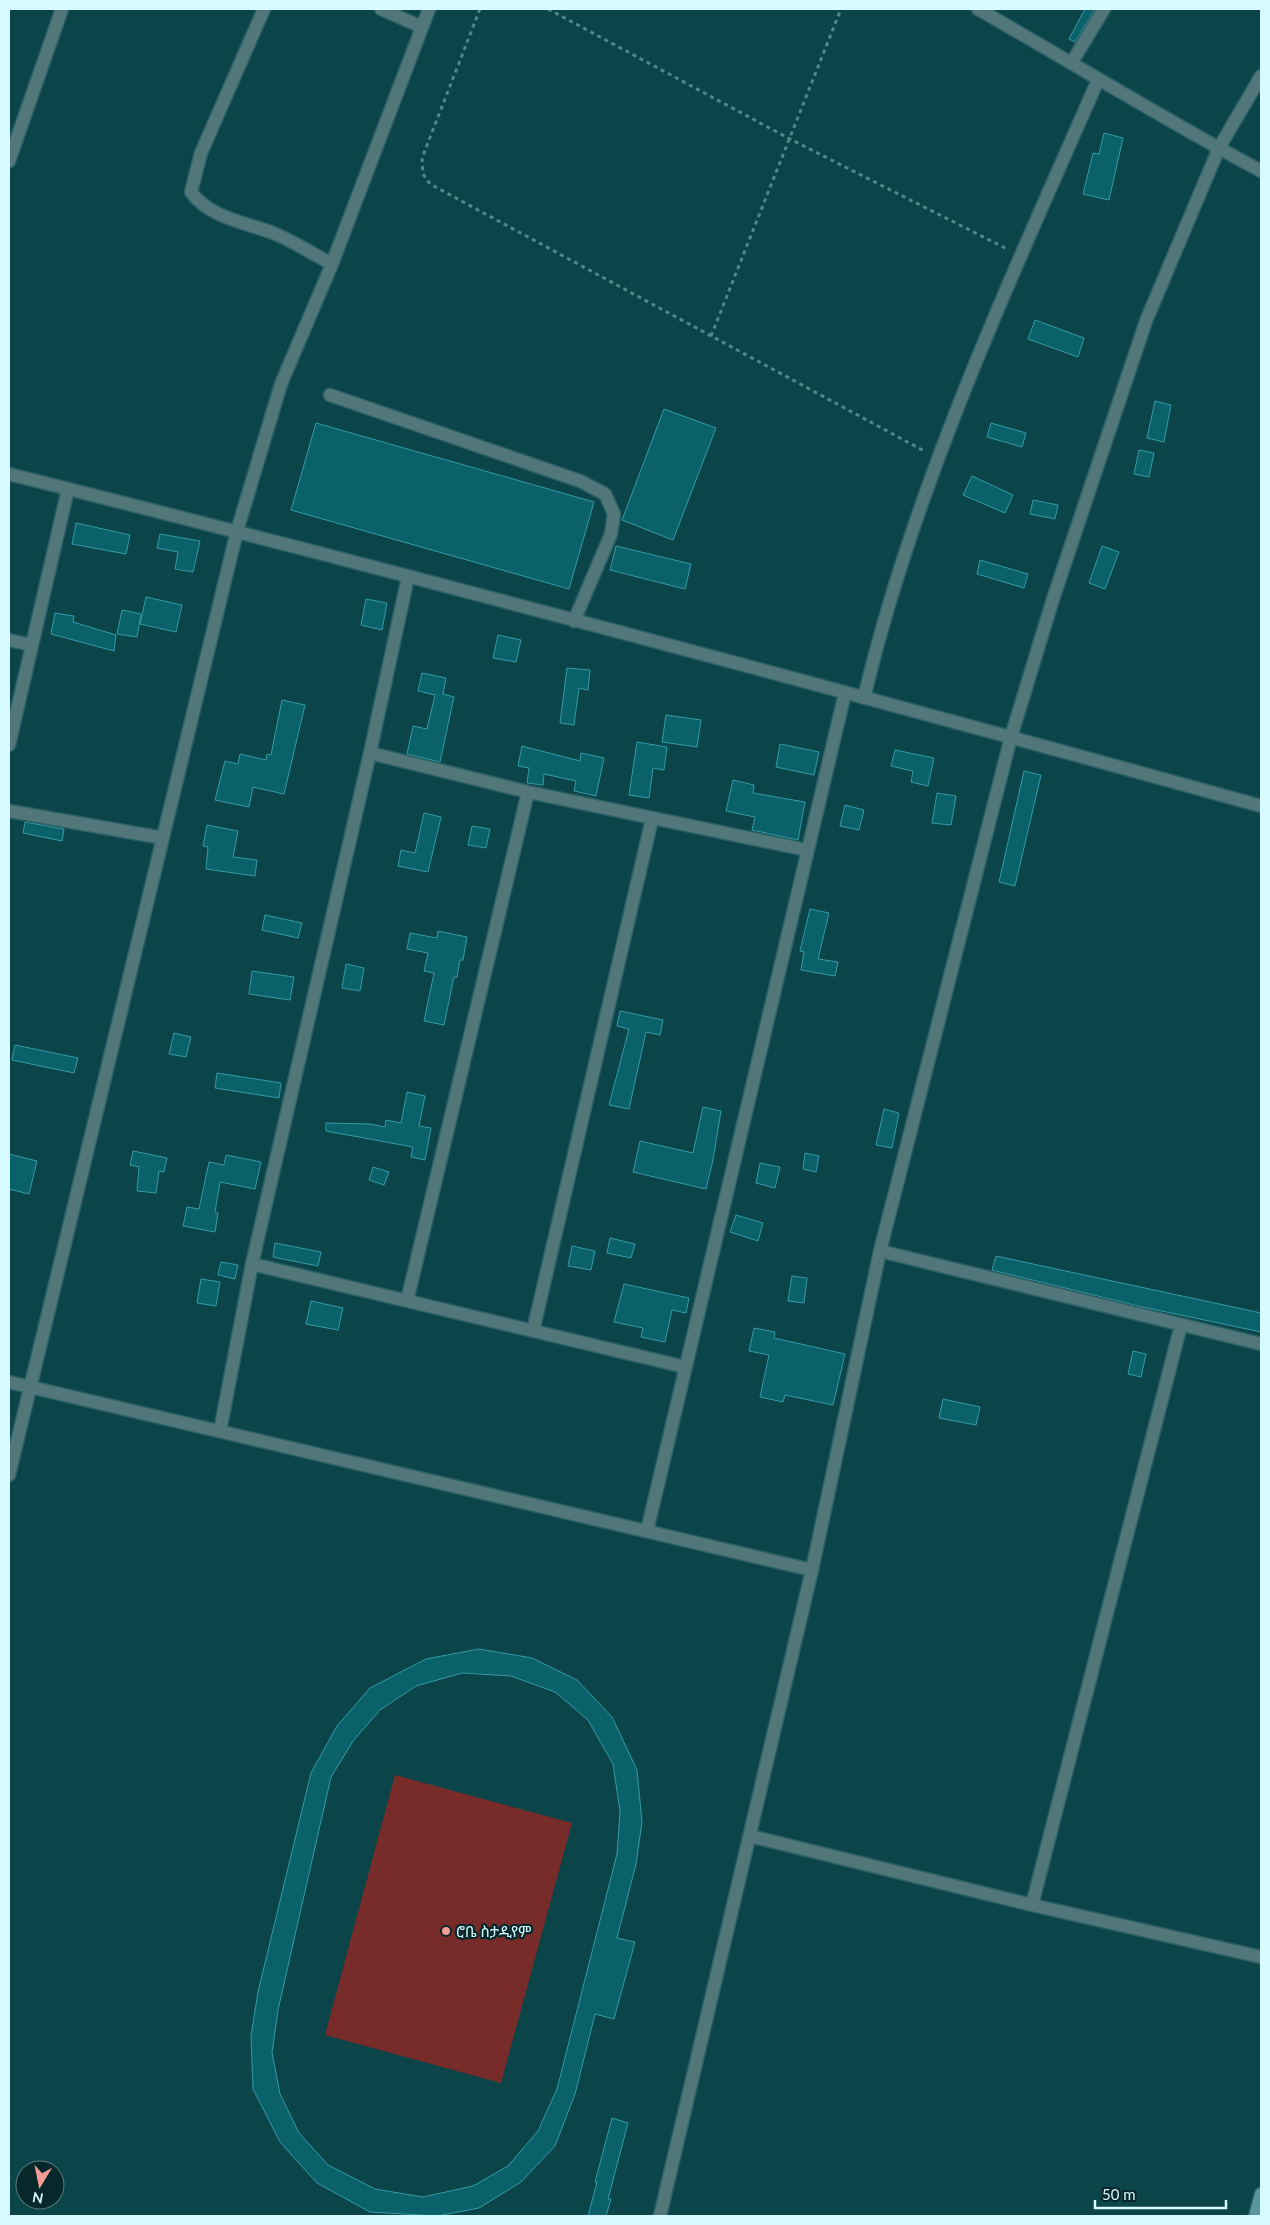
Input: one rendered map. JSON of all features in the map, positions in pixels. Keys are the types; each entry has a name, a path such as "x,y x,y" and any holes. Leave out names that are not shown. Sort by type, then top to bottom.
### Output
{"main road":[{"path":"1255,2216 1261,2194"}],"street":[{"path":"9,158 62,9"},
{"path":"264,9 201,153 191,192 198,203 221,216 275,234 332,264"},
{"path":"381,9 422,27"},
{"path":"9,1475 237,531 281,384 332,264 428,9"},
{"path":"978,9 1072,62 1098,80 1261,171"},
{"path":"1072,62 1104,9"},
{"path":"660,2216 812,1570 880,1251 1012,737 1053,599 1146,321 1219,148 1261,76"},
{"path":"864,698 880,634 937,458 1021,256 1098,80"},
{"path":"330,395 580,481 605,494 614,514 611,534 574,621"},
{"path":"9,474 237,531 1012,737 1261,806"},
{"path":"9,745 68,488"},
{"path":"220,1431 252,1264 370,753 408,577"},
{"path":"9,640 32,645"},
{"path":"646,1531 844,693"},
{"path":"370,753 528,792 807,850"},
{"path":"407,1301 528,792"},
{"path":"9,811 162,838"},
{"path":"533,1331 652,819"},
{"path":"880,1251 1261,1344"},
{"path":"252,1264 685,1367"},
{"path":"1032,1905 1181,1325"},
{"path":"9,1382 812,1570"},
{"path":"750,1836 1032,1905 1261,1957"}],"path":[{"path":"480,9 422,158 423,174 430,184 937,458"},
{"path":"548,9 790,139 1021,256"},
{"path":"711,336 841,9"}],"shaded area":[{"path":"395,1775 572,1823 501,2083 325,2035"}],"building":[{"path":"1085,9 1095,9 1075,42 1069,39"},
{"path":"1104,133 1123,138 1109,200 1083,194 1093,153 1099,154"},
{"path":"1035,320 1084,338 1078,357 1028,339"},
{"path":"1155,401 1171,405 1164,442 1147,438"},
{"path":"664,409 716,428 673,540 622,520"},
{"path":"316,423 594,502 569,589 291,510"},
{"path":"991,423 1026,433 1022,447 987,437"},
{"path":"1139,450 1154,453 1149,477 1134,474"},
{"path":"972,476 1013,495 1005,513 963,495"},
{"path":"1033,500 1058,505 1055,519 1030,514"},
{"path":"76,523 130,535 126,554 72,544"},
{"path":"160,534 200,541 193,572 175,569 178,552 157,548"},
{"path":"616,546 691,564 685,589 610,570"},
{"path":"1102,546 1119,552 1105,589 1089,583"},
{"path":"980,560 1028,574 1024,588 977,574"},
{"path":"146,597 182,605 176,632 140,624"},
{"path":"366,599 387,603 382,630 361,625"},
{"path":"122,610 141,614 137,637 117,634"},
{"path":"55,613 74,616 73,622 116,635 114,651 51,634"},
{"path":"498,635 521,640 516,662 493,658"},
{"path":"567,668 590,670 588,690 579,688 574,725 560,723"},
{"path":"422,673 446,678 443,694 454,697 440,762 407,754 413,726 427,729 435,695 418,691"},
{"path":"282,700 305,705 284,794 253,787 249,807 215,800 225,761 238,764 240,754 266,760 267,754 271,755"},
{"path":"666,715 701,720 697,747 662,742"},
{"path":"637,742 667,747 664,770 653,768 649,798 629,795"},
{"path":"780,744 819,752 814,775 776,767"},
{"path":"522,746 580,761 581,753 604,758 596,796 574,791 576,781 544,774 543,785 527,783 529,768 518,766"},
{"path":"895,750 934,758 928,786 911,782 913,771 891,766"},
{"path":"1024,771 1041,775 1015,886 999,882"},
{"path":"733,780 754,785 753,793 805,802 798,840 752,830 755,817 726,811"},
{"path":"937,793 956,796 951,825 932,823"},
{"path":"845,805 864,810 859,830 840,826"},
{"path":"424,813 441,817 428,872 398,866 401,850 415,853"},
{"path":"25,822 64,829 62,841 23,833"},
{"path":"207,825 238,831 233,857 257,860 255,876 206,869 208,847 203,846"},
{"path":"472,826 490,829 486,848 468,845"},
{"path":"810,909 829,913 818,959 838,962 835,976 801,970 804,952 800,951"},
{"path":"265,915 302,923 298,938 262,930"},
{"path":"438,931 467,937 463,960 460,960 457,977 454,977 444,1025 424,1021 434,973 424,971 428,953 407,949 410,933 437,938"},
{"path":"346,964 364,968 360,991 342,988"},
{"path":"252,971 294,977 290,1000 249,994"},
{"path":"620,1011 663,1020 660,1035 646,1032 629,1109 609,1105 629,1029 617,1026"},
{"path":"174,1033 191,1037 186,1057 169,1054"},
{"path":"15,1045 78,1058 74,1073 12,1060"},
{"path":"217,1073 281,1083 279,1098 215,1088"},
{"path":"407,1092 425,1096 419,1126 431,1128 425,1160 411,1157 413,1147 326,1131 326,1123 370,1124 385,1127 386,1120 401,1123"},
{"path":"703,1107 721,1111 706,1189 633,1172 640,1141 693,1153"},
{"path":"884,1109 899,1113 892,1148 876,1145"},
{"path":"133,1151 167,1158 164,1172 159,1171 156,1193 137,1191 139,1167 130,1165"},
{"path":"805,1153 819,1156 816,1172 803,1169"},
{"path":"9,1154 37,1161 29,1194 9,1189"},
{"path":"226,1155 261,1162 255,1189 220,1182 215,1212 218,1213 215,1232 183,1226 187,1207 199,1209 209,1162 224,1165"},
{"path":"760,1163 780,1167 775,1188 756,1183"},
{"path":"373,1167 389,1172 384,1185 369,1180"},
{"path":"736,1215 763,1223 758,1241 730,1232"},
{"path":"610,1238 635,1244 631,1258 607,1253"},
{"path":"275,1243 321,1252 318,1266 273,1257"},
{"path":"572,1246 595,1251 591,1270 568,1266"},
{"path":"996,1256 1261,1313 1261,1332 1138,1306 992,1270"},
{"path":"221,1262 238,1265 235,1279 218,1275"},
{"path":"792,1276 807,1278 804,1303 788,1301"},
{"path":"201,1279 220,1282 216,1306 197,1303"},
{"path":"624,1284 689,1298 686,1313 672,1310 665,1342 641,1337 643,1328 614,1322"},
{"path":"311,1301 343,1308 338,1330 306,1324"},
{"path":"754,1328 775,1332 774,1338 845,1354 833,1405 785,1395 783,1402 760,1397 769,1355 749,1351"},
{"path":"1133,1351 1146,1354 1141,1377 1128,1374"},
{"path":"943,1399 980,1407 976,1425 939,1418"},
{"path":"479,1649 532,1658 577,1680 612,1717 637,1770 642,1822 636,1864 617,1938 635,1942 614,2019 595,2014 575,2094 555,2146 521,2182 479,2208 437,2216 370,2212 317,2183 280,2142 253,2089 251,2036 258,1992 311,1773 337,1726 370,1688 426,1659","holes":["462,1673 511,1676 555,1692 588,1720 613,1764 620,1811 617,1854 557,2089 538,2131 508,2166 473,2186 423,2197 375,2189 328,2165 299,2133 280,2094 272,2053 278,2010 331,1777 353,1741 380,1710 416,1686"]},
{"path":"612,2118 628,2123 608,2199 611,2199 606,2216 588,2216 597,2182 595,2182"}],"place":[{"name":"ሮቤ ስታዲየም","path":"446,1931"}]}
